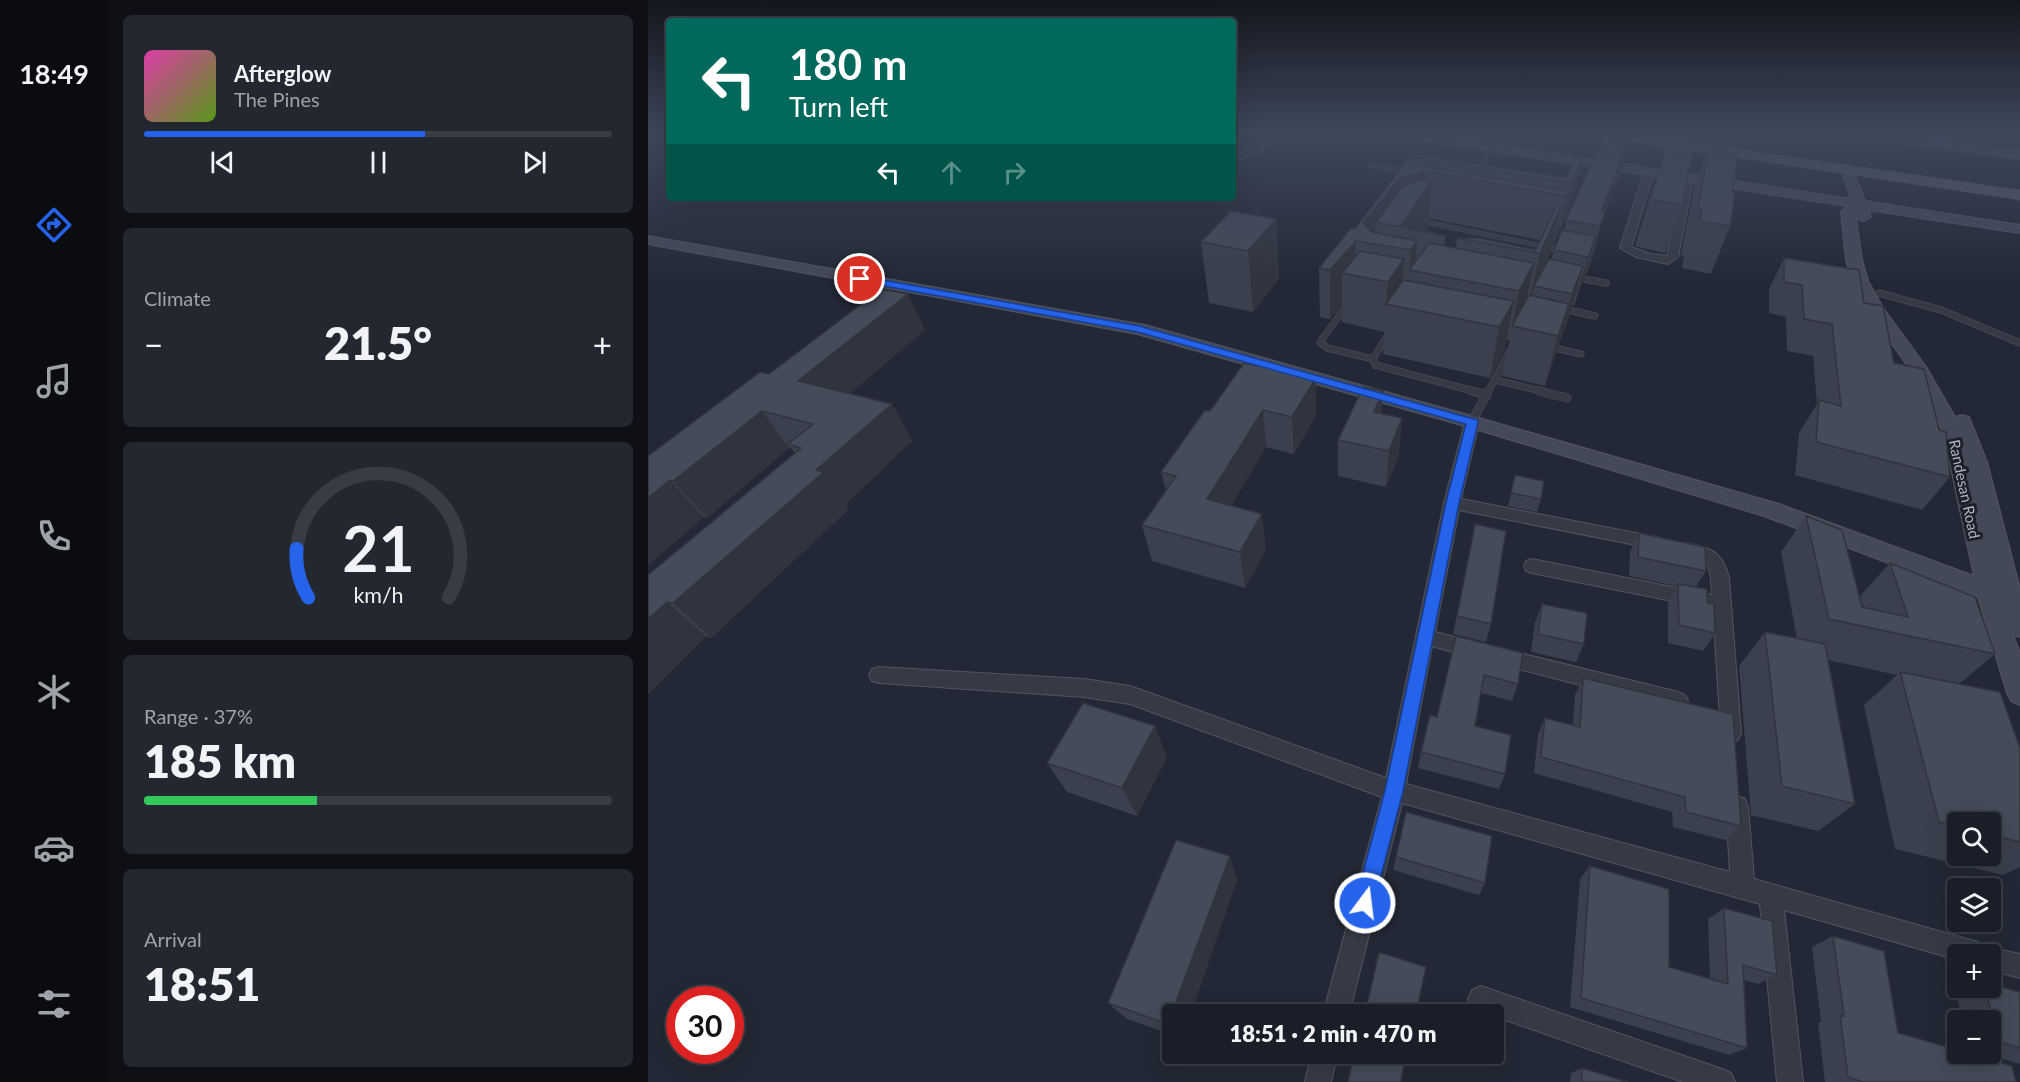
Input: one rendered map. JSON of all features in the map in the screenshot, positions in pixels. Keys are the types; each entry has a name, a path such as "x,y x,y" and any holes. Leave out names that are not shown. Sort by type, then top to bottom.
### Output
{"main road":[{"path":"1937,182 2020,195"}],"street":[{"path":"1646,182 1625,248 1635,254 1668,261 1672,257 1687,182"},
{"path":"1711,182 2020,229"},
{"name":"Randesan Road","path":"1851,182 1864,217 1871,272 1880,293 1938,377 1971,440 2005,591 2020,693"},
{"name":"Randesan Road","path":"1858,205 1848,212 1854,260 1860,281 1875,309 1928,384 1954,435 2005,591 2020,627"},
{"path":"648,231 1147,321 1475,417 1771,510 2005,591"},
{"path":"648,240 1139,329 1475,417"},
{"path":"1339,1004 1394,791 1452,503 1475,417"},
{"path":"1452,503 1712,556 1717,562 1720,578 1732,748"},
{"path":"1532,566 1722,604"},
{"path":"1426,637 1730,714"},
{"path":"879,675 1084,688 1130,695 1394,791 1771,894 1947,945"},
{"path":"1736,795 1743,887"},
{"path":"1771,894 1790,1082"},
{"path":"2001,961 2020,966"},
{"path":"1480,999 1722,1082"},
{"path":"1318,1082 1322,1064"}],"lane":[{"path":"1410,224 1421,221 1557,249"},
{"path":"1470,242 1476,232"},
{"path":"1554,257 1561,242"},
{"path":"1571,276 1606,283"},
{"path":"1880,293 1941,310 2020,344"},
{"path":"1356,294 1320,342 1327,348 1373,359"},
{"path":"1555,307 1595,316"},
{"path":"1373,359 1395,324"},
{"path":"1475,417 1516,339"},
{"path":"1537,344 1581,354"},
{"path":"1500,345 1512,347"},
{"path":"1373,359 1375,365 1381,368 1487,395"},
{"path":"1495,380 1567,398"}],"building":[{"path":"1390,182 1396,182 1363,223 1372,232 1417,241 1411,250 1356,241 1330,270 1319,268 1351,228 1355,229"},
{"path":"1431,182 1401,225 1446,236 1376,222 1404,185"},
{"path":"1490,182 1518,182 1567,191 1565,196"},
{"path":"1583,182 1612,182 1601,212 1605,212 1600,226 1566,220"},
{"path":"1655,182 1687,182 1682,205 1650,199"},
{"path":"1703,182 1734,182 1732,193 1735,194 1730,226 1700,221 1702,209 1698,208"},
{"path":"1557,205 1561,206 1540,253 1457,238 1478,238 1536,250"},
{"path":"1231,211 1276,219 1248,251 1201,242"},
{"path":"1562,230 1596,236 1588,257 1554,250"},
{"path":"1429,243 1534,263 1519,291 1409,270"},
{"path":"1360,251 1404,259 1388,282 1342,273"},
{"path":"1784,258 1859,270 1864,303 1883,306 1894,363 1924,369 1939,430 1946,432 1950,477 1816,442 1819,400 1841,406 1832,324 1804,319 1802,285 1784,282"},
{"path":"1549,259 1583,266 1572,294 1534,286"},
{"path":"1403,280 1514,301 1499,327 1386,304"},
{"path":"881,289 908,294 798,381 892,404 816,470 824,472 673,603 667,602 648,619 648,575 801,448 788,444 813,424 762,411 648,498 648,456 760,372 769,374"},
{"path":"1529,295 1569,304 1558,336 1512,326"},
{"path":"1244,363 1316,378 1292,417 1263,410 1207,499 1262,514 1240,552 1142,525 1176,476 1161,472 1205,410 1210,411"},
{"path":"1363,387 1383,391 1374,412 1402,418 1389,451 1338,440"},
{"path":"1515,475 1544,481 1541,499 1511,493"},
{"path":"1806,516 1842,530 1862,607 1908,617 1890,563 1975,597 1995,654 1829,619"},
{"path":"1475,524 1506,531 1491,624 1457,616"},
{"path":"1639,533 1705,547 1706,571 1638,557"},
{"path":"1678,584 1707,589 1707,603 1714,604 1715,633 1679,625"},
{"path":"1542,604 1587,613 1584,644 1538,634"},
{"path":"1765,632 1825,644 1855,804 1782,786"},
{"path":"1456,636 1523,653 1518,684 1484,675 1475,726 1511,735 1505,774 1421,752 1430,715 1437,717"},
{"path":"1900,672 2000,692 2020,748 2020,842 2001,838 2001,812 1947,812 1947,824 1939,822"},
{"path":"1583,678 1733,714 1741,826 1686,812 1685,797 1541,757 1545,718 1580,727"},
{"path":"1083,703 1155,726 1122,788 1047,763"},
{"path":"1406,812 1492,836 1485,883 1396,857"},
{"path":"1176,840 1230,856 1175,1004 1162,1004 1162,1022 1108,1003"},
{"path":"1590,866 1669,889 1669,967 1728,984 1724,908 1772,921 1777,975 1743,965 1747,1048 1581,998"},
{"path":"1833,936 1884,951 1898,1033 1947,1047 1947,1064 2001,1063 2012,1066 2016,1082 1863,1082 1848,1077 1840,1015 1844,1016"},
{"path":"1379,952 1426,967 1418,1004 1367,1004"},
{"path":"2001,987 2020,992 2020,1048 2001,1042 2001,1010 1991,1010 1988,998 2001,998"},
{"path":"1352,1064 1404,1064 1401,1082 1348,1082"},
{"path":"1582,1068 1628,1082 1582,1082"}],"route":[{"path":"860,279 1139,329 1472,422 1452,503 1394,791 1365,903"}]}
